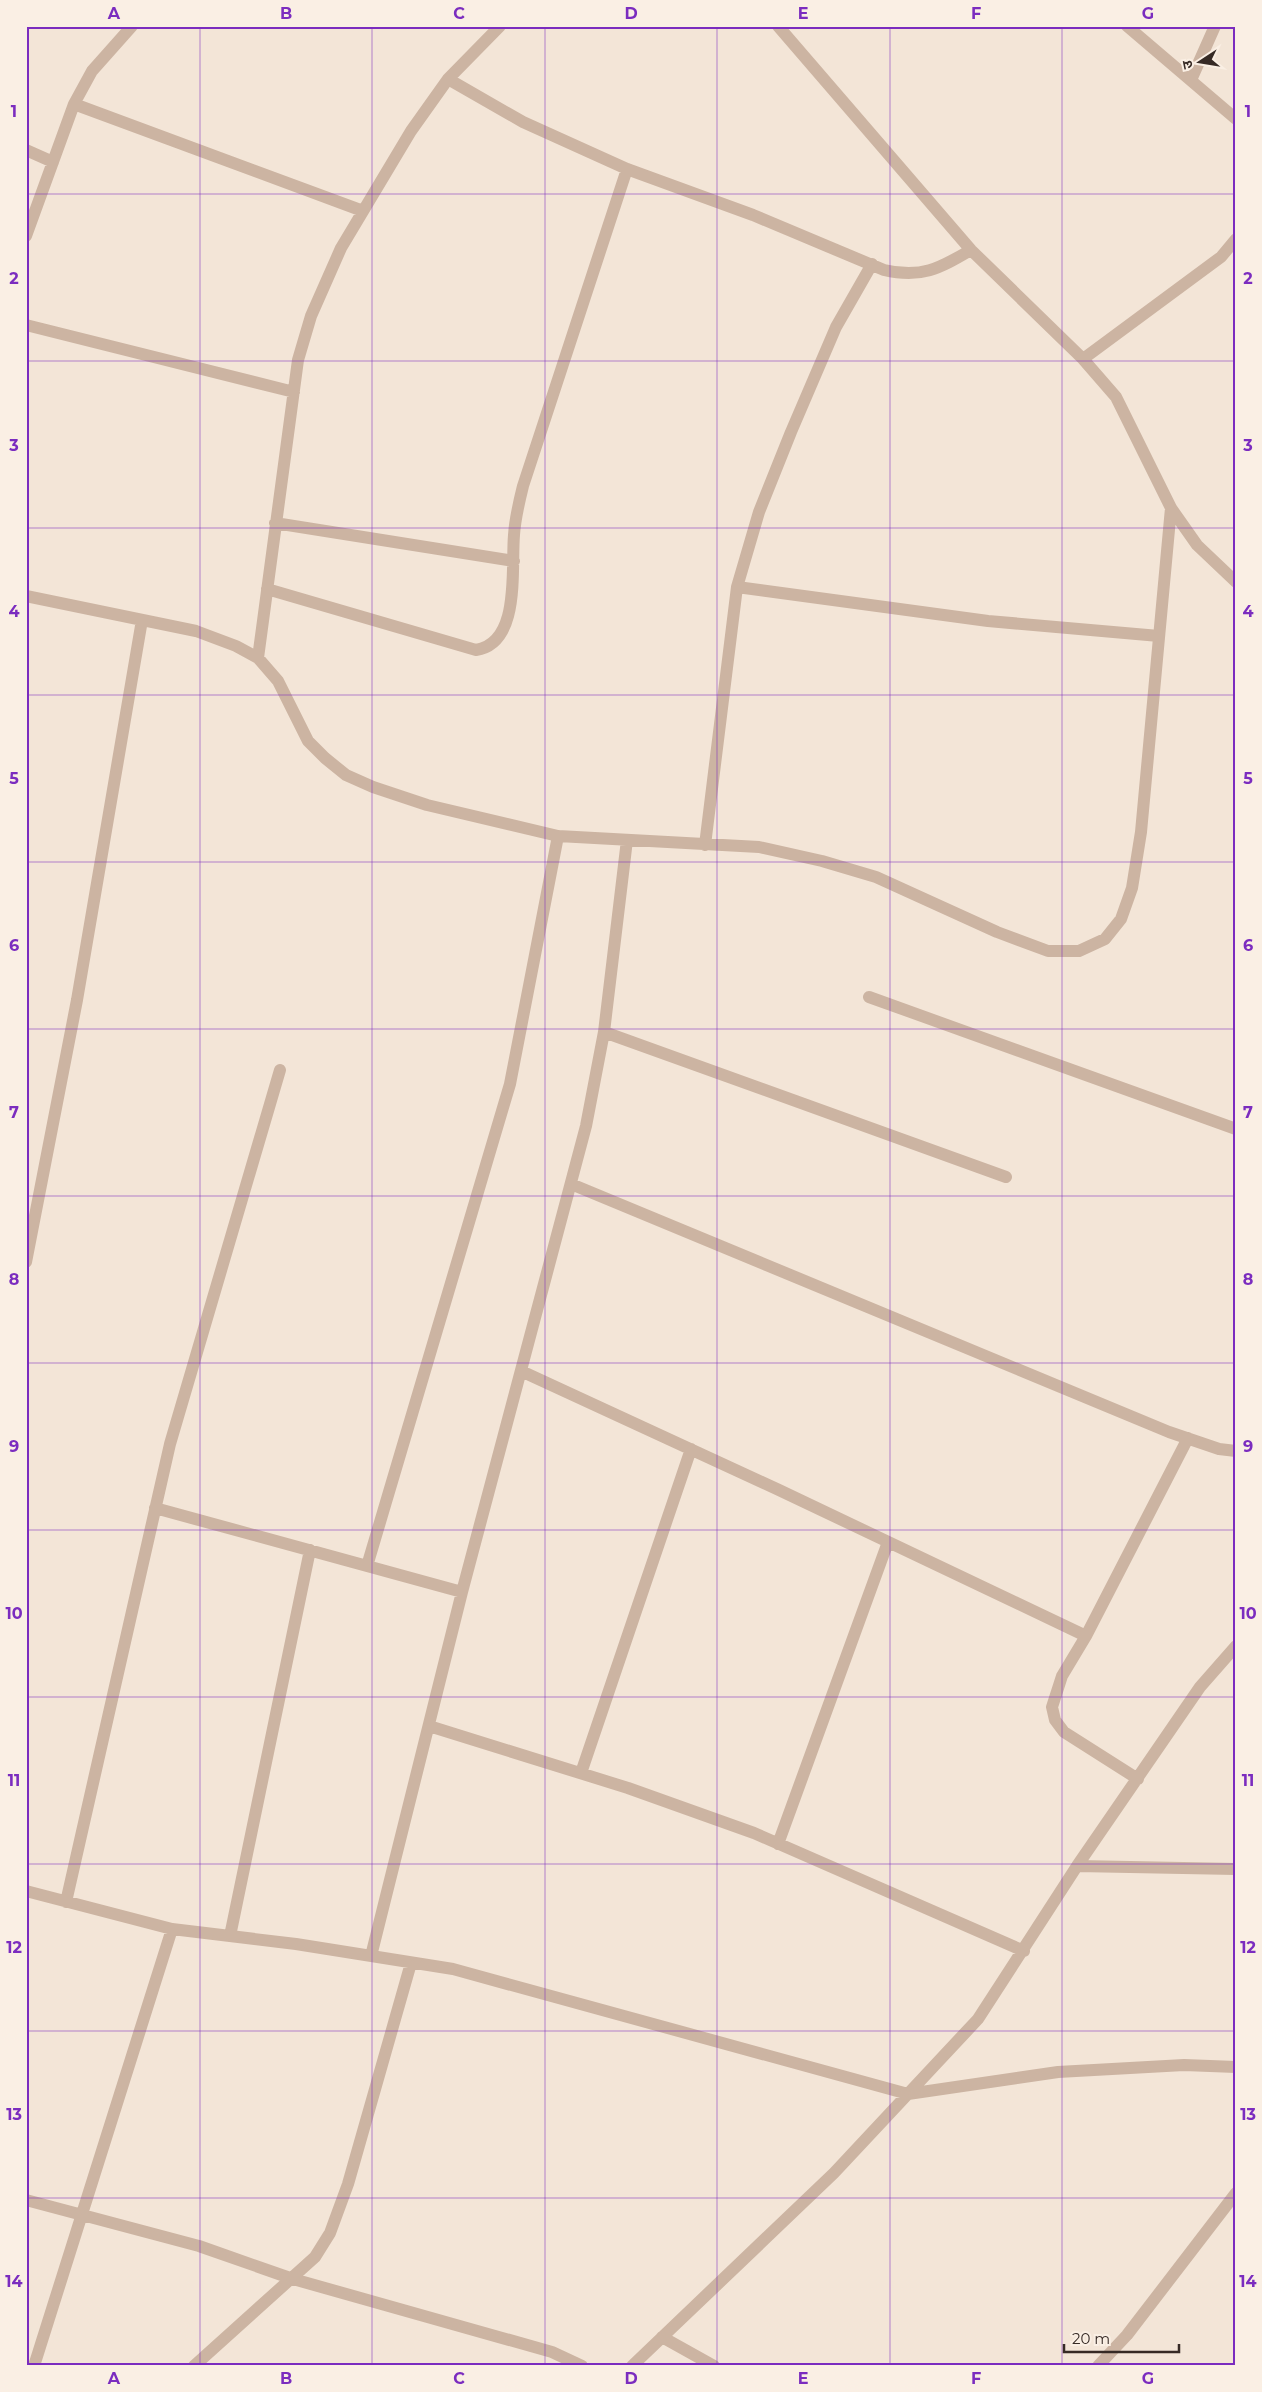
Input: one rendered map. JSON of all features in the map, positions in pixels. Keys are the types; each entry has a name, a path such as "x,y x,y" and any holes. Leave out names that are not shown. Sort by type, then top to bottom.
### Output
{"street":[{"path":"26,236 74,104 92,70 132,26"},
{"path":"258,658 298,360 311,316 341,248 410,130 448,79 500,26"},
{"path":"778,26 971,250 1083,359 1116,397 1171,508 1197,545 1236,582"},
{"path":"1127,26 1236,119"},
{"path":"1191,80 1215,26"},
{"path":"448,79 522,122 627,168 753,215 901,274 919,274 941,267 971,250"},
{"path":"74,104 363,211"},
{"path":"26,150 54,162"},
{"path":"266,588 476,650 486,648 495,642 503,630 510,608 514,536 523,486 627,168"},
{"path":"1083,359 1221,257 1236,239"},
{"path":"705,845 737,587 759,512 836,326 872,264"},
{"path":"26,324 294,392"},
{"path":"26,596 196,631 236,646 258,658 278,682 308,741 346,775 373,788 427,805 558,836 759,847 822,861 876,877 997,932 1048,951 1079,951 1106,939 1121,920 1132,888 1141,832 1171,508"},
{"path":"275,523 514,561"},
{"path":"737,587 988,621 1159,636"},
{"path":"26,1262 80,982 142,620"},
{"path":"367,1566 510,1084 558,836"},
{"path":"371,1956 462,1592 586,1126 604,1032 626,840"},
{"path":"869,997 1236,1129"},
{"path":"604,1032 1006,1177"},
{"path":"66,1902 173,1434 280,1070"},
{"path":"571,1184 1188,1438 1219,1449 1236,1451"},
{"path":"521,1371 691,1449 1086,1636"},
{"path":"1138,1779 1064,1732 1055,1720 1052,1707 1062,1676 1086,1636 1188,1438"},
{"path":"582,1773 691,1449"},
{"path":"155,1508 462,1592"},
{"path":"778,1844 888,1542"},
{"path":"230,1936 310,1550"},
{"path":"632,2366 834,2173 978,2019 1078,1866 1200,1687 1236,1646"},
{"path":"429,1726 582,1773 754,1833 1024,1951"},
{"path":"1078,1866 1236,1868"},
{"path":"26,1891 172,1929 453,1969 908,2094 1058,2072 1184,2065 1236,2067"},
{"path":"34,2366 172,1929"},
{"path":"194,2366 293,2279 315,2257 330,2233 348,2184 411,1962"},
{"path":"1102,2364 1127,2335 1236,2192"},
{"path":"26,2200 81,2213 198,2246 293,2279 552,2352 582,2366"},
{"path":"662,2337 714,2366"}]}
